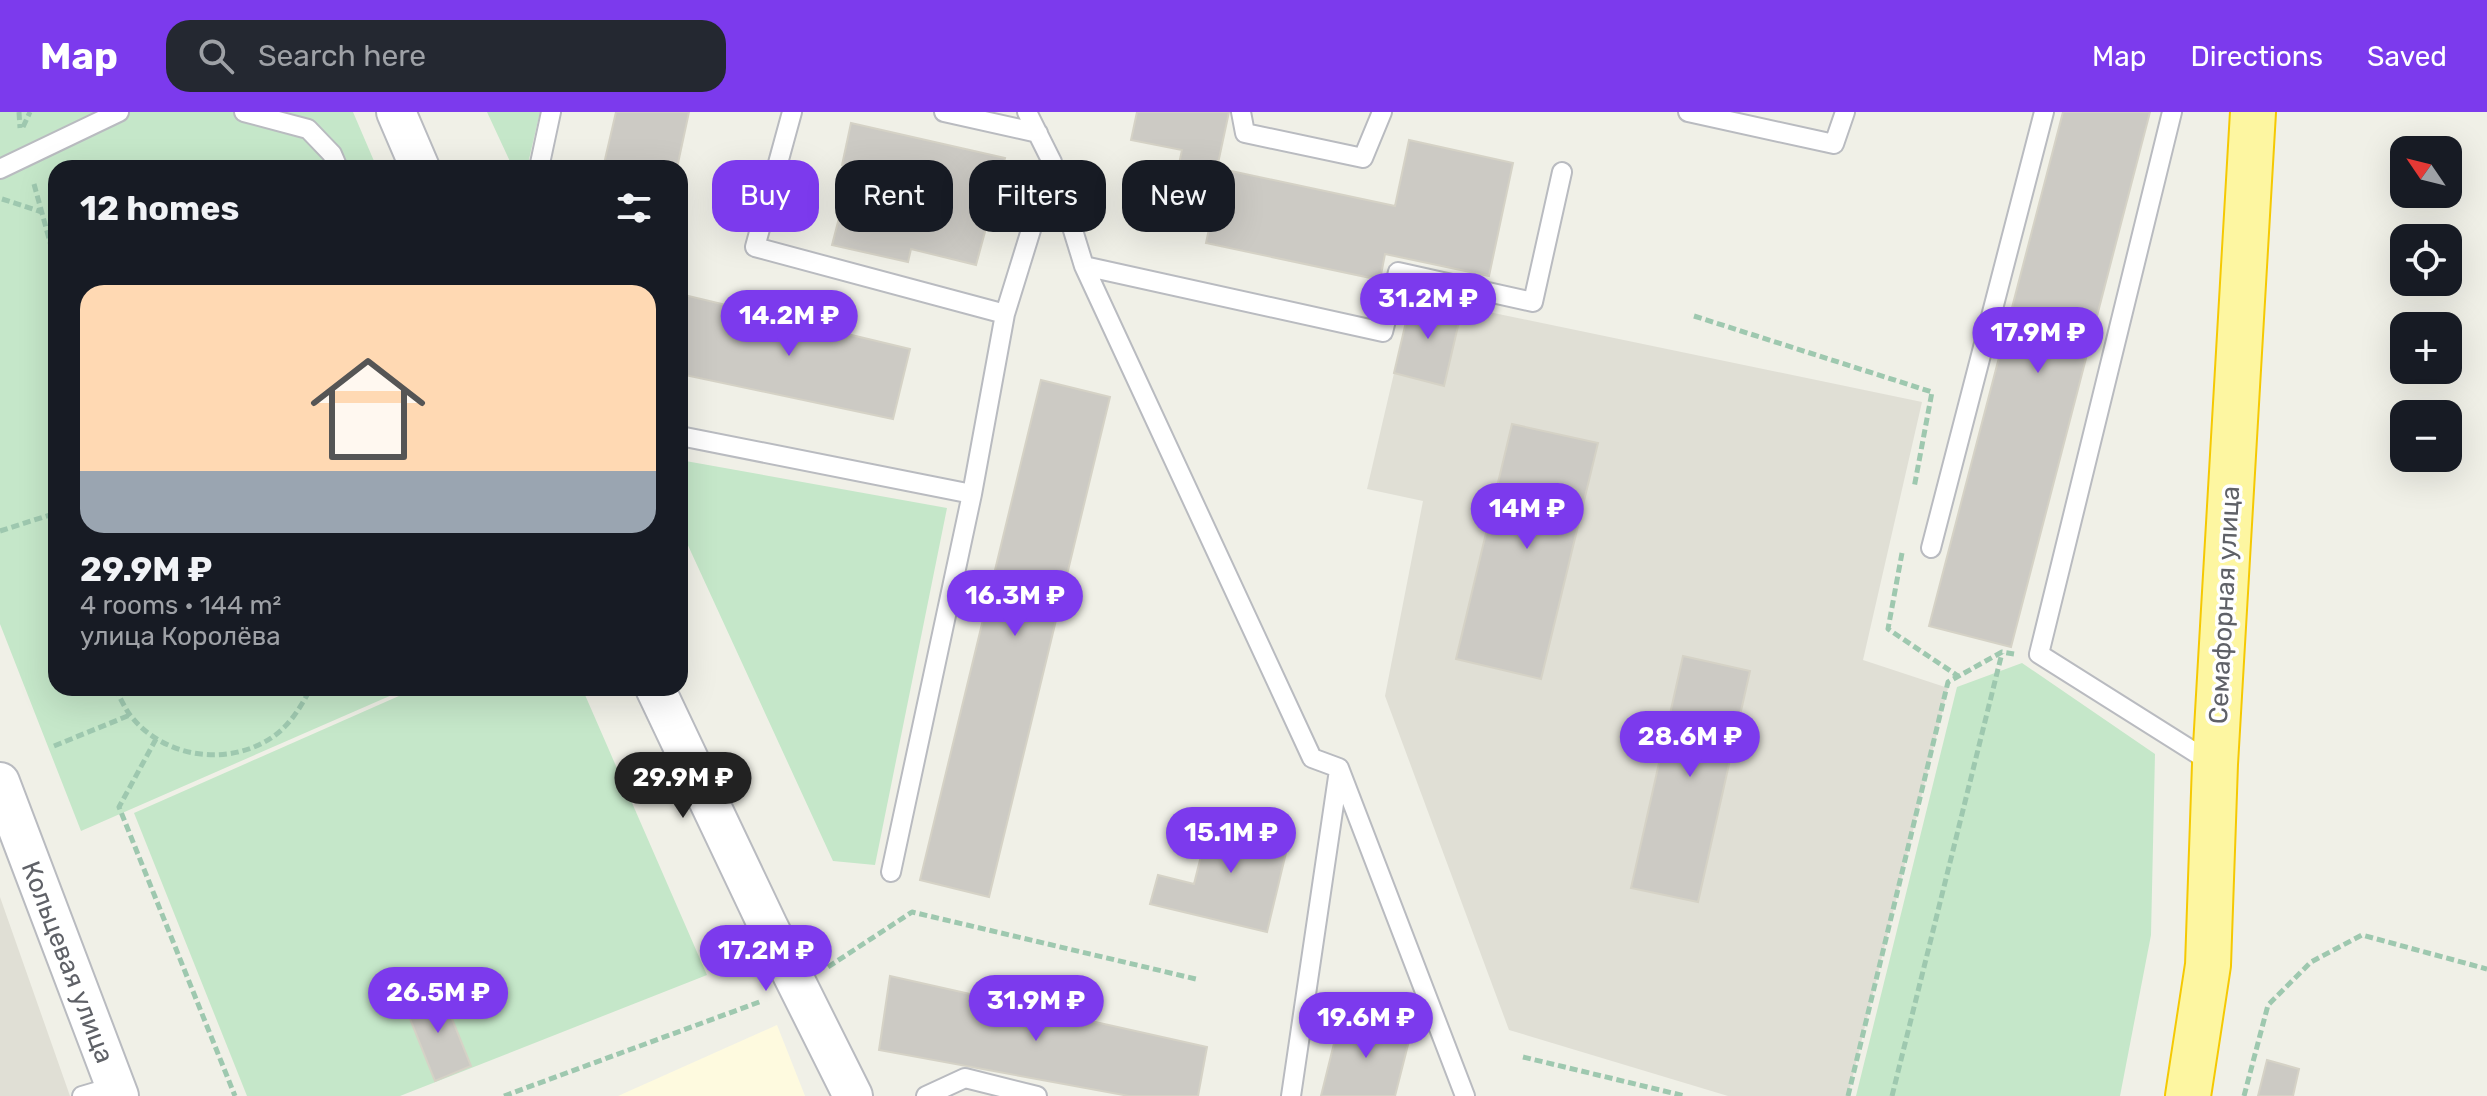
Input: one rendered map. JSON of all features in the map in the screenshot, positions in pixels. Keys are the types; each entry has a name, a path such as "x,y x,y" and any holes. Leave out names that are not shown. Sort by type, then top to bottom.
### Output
{"highway":[{"name":"Семафорная улица","path":"2188,1096 2208,965 2215,764 2253,112"}],"street":[{"path":"396,112 417,160"},
{"path":"659,696 853,1096"},
{"name":"Кольцевая улица","path":"0,782 106,1093"}],"lane":[{"path":"0,169 119,112"},
{"path":"244,112 308,129 335,160"},
{"path":"541,160 551,112"},
{"path":"792,112 755,247 1005,314"},
{"path":"944,112 1038,133"},
{"path":"1027,112 1051,160"},
{"path":"1241,112 1245,133 1363,158 1382,112"},
{"path":"1688,112 1834,144 1845,112"},
{"path":"1931,548 2044,112"},
{"path":"2172,112 2039,654 2215,764"},
{"path":"1084,266 1383,332 1398,272 1533,302 1562,172"},
{"path":"891,872 972,494 1005,314 1030,232"},
{"path":"1074,232 1084,266 1312,758 1339,768 1465,1096"},
{"path":"688,438 972,494"},
{"path":"1291,1096 1339,768"},
{"path":"926,1096 965,1078 1037,1096"}],"path":[{"path":"19,112 21,132 30,112"},
{"path":"27,158 48,233"},
{"path":"0,198 43,213"},
{"path":"1694,316 1932,392 1913,496"},
{"path":"0,531 48,516"},
{"path":"1904,541 1888,629 1958,677"},
{"path":"1892,1096 2002,652"},
{"path":"1848,1096 1948,682 2002,652 2026,655"},
{"path":"119,696 130,715 156,739 184,752 215,756 246,750 274,736 296,714 306,696"},
{"path":"54,746 130,715"},
{"path":"156,739 119,807 235,1096"},
{"path":"504,1096 798,987 912,912 1196,979"},
{"path":"2244,1096 2268,1005 2311,962 2362,935 2487,969"},
{"path":"1523,1057 1685,1096"}],"shaded area":[{"path":"1412,296 1922,402 1863,660 1948,688 1848,1096 1728,1096 1509,1030 1385,696 1423,501 1367,489"},
{"path":"0,897 70,1096 0,1096"},
{"path":"777,1025 805,1096 618,1096"}],"green space":[{"path":"0,112 353,112 374,160 48,160 48,696 390,696 81,831 0,624"},
{"path":"487,112 540,112 529,160 509,160"},
{"path":"688,461 947,508 875,865 833,861 688,545"},
{"path":"2022,663 2155,754 2151,935 2120,1096 1856,1096 1957,687"},
{"path":"399,696 585,696 707,975 400,1096 247,1096 134,813"}],"building":[{"path":"616,112 689,112 679,160 605,160"},
{"path":"1137,112 1229,112 1219,160 1180,160 1182,150 1131,140"},
{"path":"2063,112 2150,112 2011,647 1929,626"},
{"path":"851,123 1005,158 969,160 969,232 985,232 976,265 911,249 908,262 832,245 835,232 953,232 953,160 843,160"},
{"path":"1409,140 1513,163 1489,276 1385,254 1380,280 1206,243 1208,232 1235,232 1235,172 1395,206"},
{"path":"688,296 910,349 893,419 688,376"},
{"path":"1412,296 1462,309 1444,386 1394,373"},
{"path":"1041,380 1110,397 989,897 920,880"},
{"path":"1512,424 1598,443 1541,679 1456,659"},
{"path":"1683,656 1750,671 1698,902 1631,888"},
{"path":"1212,812 1291,832 1267,932 1150,904 1158,875 1194,884"},
{"path":"890,976 1207,1047 1198,1096 1129,1096 879,1050"},
{"path":"440,989 471,1066 435,1081 404,1004"},
{"path":"1341,1015 1411,1033 1395,1096 1321,1096"},
{"path":"2267,1060 2299,1069 2293,1096 2258,1096"}]}
